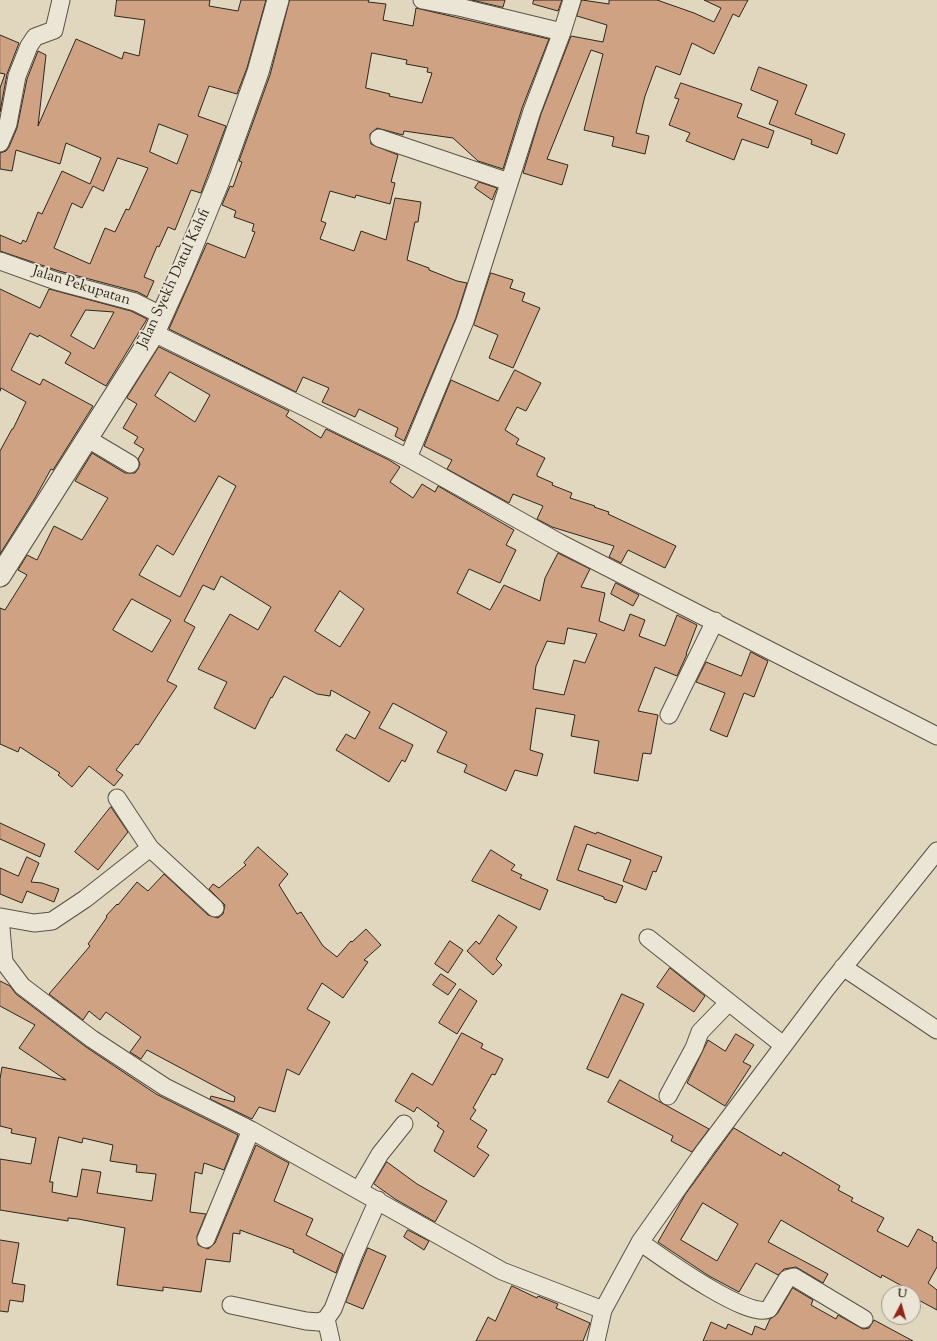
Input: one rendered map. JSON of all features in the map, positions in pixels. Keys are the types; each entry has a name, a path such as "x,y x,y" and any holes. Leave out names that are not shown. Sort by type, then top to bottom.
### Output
{"street":[{"path":"0,143 8,124 17,76 29,46 35,37 54,30 61,0"},
{"name":"Jalan Syekh Datul Kahfi","path":"0,576 88,439 157,324 182,271 220,178 258,72 278,0"},
{"path":"422,0 455,3 562,32"},
{"path":"408,458 465,321 532,111 562,32 572,0"},
{"path":"379,138 509,182"},
{"name":"Jalan Pekupatan","path":"0,261 56,281 135,302 157,324 408,458 560,543 715,621 937,736"},
{"path":"88,439 130,464"},
{"path":"669,715 715,621"},
{"path":"117,798 150,848 215,908"},
{"path":"150,848 86,899 52,921 34,922 1,917 4,962 22,986 92,1039 165,1087 251,1130 502,1270 603,1310"},
{"path":"596,1341 603,1310 640,1242 705,1150 783,1045 843,967 937,851"},
{"path":"648,938 783,1045"},
{"path":"843,967 937,1030"},
{"path":"668,1096 694,1048 700,1032 729,1002"},
{"path":"359,1190 380,1154 404,1124"},
{"path":"206,1240 251,1130"},
{"path":"231,1305 319,1322 326,1319 333,1309 351,1260 378,1200"},
{"path":"640,1242 703,1285 745,1306 762,1311 769,1309 787,1279 794,1277 864,1319"},
{"path":"326,1319 331,1341"}],"building":[{"path":"117,0 210,0 209,6 238,11 241,0 266,0 247,68 237,94 209,86 198,116 226,126 201,193 191,190 175,230 168,227 159,247 157,246 144,277 154,281 147,297 138,292 59,271 0,251 0,235 21,244 23,240 26,242 38,212 42,214 62,171 90,184 101,158 66,143 60,164 16,150 12,171 0,169 0,153 6,151 9,147 17,128 27,79 38,51 46,55 38,126 76,39 122,59 124,52 139,56 145,20 115,16","holes":["159,124 188,135 177,164 150,152","118,158 148,168 129,210 126,209 115,232 105,228 90,264 54,248 72,203 82,208 93,186 103,191"]},
{"path":"290,0 369,0 368,2 386,4 383,20 413,26 416,8 549,39 522,108 503,169 478,161 453,138 404,131 403,135 377,128 370,134 371,144 398,155 391,182 395,183 390,204 356,195 355,198 330,191 321,221 326,223 320,239 354,251 361,231 386,240 395,198 421,202 418,222 415,222 407,260 457,281 467,283 456,318 404,441 395,436 398,428 359,409 355,417 322,402 329,388 303,377 296,392 169,329 207,243 245,258 255,232 252,231 254,224 234,217 236,211 222,205 230,186 233,187 242,162 239,161 270,75","holes":["372,53 407,60 406,64 428,68 427,72 432,73 422,103 389,96 390,94 366,88"]},
{"path":"472,0 505,0 503,7"},
{"path":"534,0 562,0 558,11 533,4"},
{"path":"582,0 609,4 609,0 657,0 714,22 721,8 704,0 748,0 739,17 733,14 714,54 692,43 680,75 656,66 645,96 636,133 649,136 645,154 612,146 614,137 584,130 603,54 591,50 547,159 568,165 562,185 523,173 541,114 571,36 603,42 607,25 577,16"},
{"path":"0,35 19,43 7,74 0,112 0,88 5,74 0,73"},
{"path":"759,67 807,85 795,114 845,134 837,154 811,144 812,140 769,124 778,101 751,90"},
{"path":"681,83 742,104 737,117 774,131 768,148 742,139 734,160 686,141 690,133 669,125 679,99 675,98"},
{"path":"479,182 497,188 492,200 475,188"},
{"path":"491,273 513,280 510,288 525,293 522,301 540,308 513,368 489,358 498,335 474,325"},
{"path":"0,289 40,308 49,289 131,311 147,319 106,386 65,363 71,353 39,335 38,337 30,333 11,370 40,385 43,379 93,406 53,470 51,469 35,498 0,554 0,451 26,402 1,388 0,391","holes":["86,310 114,312 94,349 71,336"]},
{"path":"159,347 289,411 286,416 321,438 326,429 389,460 400,467 390,482 413,498 422,484 435,492 438,486 514,530 506,545 516,550 500,583 469,569 457,593 490,610 504,585 540,601 545,578 558,553 590,569 581,587 605,593 599,621 624,631 630,614 645,620 639,636 665,646 677,615 697,625 687,654 677,676 655,667 638,711 658,715 651,754 643,753 638,781 594,773 599,741 571,736 575,715 536,708 530,750 543,754 537,776 515,770 506,791 464,772 467,765 437,752 447,732 393,703 379,728 413,745 405,762 402,760 389,782 336,750 346,734 355,739 370,712 331,690 330,696 317,694 284,676 272,698 271,697 255,729 214,708 227,682 198,669 230,614 258,630 271,607 221,576 214,590 203,585 184,621 195,627 167,681 177,686 138,745 136,744 116,770 123,775 114,786 89,766 72,787 58,775 60,773 20,747 18,752 0,744 0,608 5,610 27,575 18,570 27,555 37,560 54,526 82,540 108,498 75,481 92,453 125,473 135,473 138,469 140,464 138,459 144,449 134,443 138,437 123,428 137,404 127,398","holes":["170,372 210,395 195,422 155,396","219,476 236,486 180,597 139,575 157,545 173,555","340,591 364,609 340,647 315,631","132,599 171,620 152,652 113,630","568,628 597,634 585,663 574,660 564,695 533,689 536,666 547,641 564,644"]},
{"path":"515,370 541,383 526,411 517,407 505,430 519,439 516,444 545,458 537,476 553,483 552,485 572,493 570,498 609,512 608,514 676,546 665,568 628,550 621,563 609,557 614,546 552,527 537,519 543,506 513,494 509,503 447,469 452,460 424,446 451,380 498,401"},
{"path":"616,583 639,595 633,606 611,594"},
{"path":"751,652 768,661 754,697 744,693 727,737 710,730 725,693 696,682 706,662 741,676"},
{"path":"111,807 128,832 98,870 75,852"},
{"path":"0,823 45,844 40,857 0,839"},
{"path":"575,826 596,834 597,832 662,857 656,872 653,871 646,890 623,881 631,860 587,844 578,870 623,886 616,903 604,899 604,897 557,880"},
{"path":"258,847 288,874 279,885 297,914 301,912 323,946 337,957 351,941 352,942 366,929 381,945 364,960 368,962 343,998 322,983 307,1009 330,1022 299,1075 287,1069 275,1112 259,1107 252,1119 210,1099 211,1096 234,1102 235,1097 147,1050 141,1059 130,1052 141,1037 106,1012 100,1020 89,1011 83,1020 49,994 90,946 88,944 107,917 106,916 117,904 118,905 137,882 148,891 164,874 208,915 218,918 223,914 225,905 209,889 213,884 219,888 246,865 244,863"},
{"path":"491,850 515,865 511,870 522,875 520,878 548,890 540,910 472,881"},
{"path":"27,857 39,863 31,882 42,883 59,889 54,902 27,891 22,903 0,894 0,868 18,876"},
{"path":"499,915 517,927 496,959 502,965 493,975 467,951 476,941 479,944"},
{"path":"450,941 463,950 448,973 435,964"},
{"path":"670,968 705,996 694,1012 657,987"},
{"path":"441,974 456,984 448,995 433,985"},
{"path":"0,981 10,986 16,994 86,1047 156,1094 238,1135 224,1170 204,1163 202,1174 195,1172 190,1212 206,1214 197,1236 198,1245 208,1249 215,1243 256,1145 289,1163 274,1201 313,1219 306,1235 343,1254 336,1273 293,1252 294,1250 240,1230 240,1234 233,1233 230,1262 206,1259 201,1292 163,1287 163,1291 117,1285 125,1228 78,1219 68,1218 68,1221 0,1210 0,1159 31,1164 36,1138 11,1133 12,1129 0,1126 0,1079 2,1067 66,1080 19,1048 35,1025 0,1006","holes":["59,1137 82,1143 83,1138 113,1145 110,1161 137,1165 136,1172 156,1174 152,1201 97,1193 101,1172 82,1169 77,1197 52,1192 53,1182 50,1182"]},
{"path":"460,989 477,1001 457,1034 439,1023"},
{"path":"622,994 644,1004 608,1078 587,1069"},
{"path":"462,1033 483,1044 481,1048 503,1059 495,1075 492,1074 473,1108 476,1110 470,1119 487,1130 477,1147 489,1155 474,1177 434,1151 444,1131 437,1126 439,1123 417,1107 414,1112 395,1101 412,1073 432,1085"},
{"path":"736,1034 754,1045 743,1062 751,1066 725,1106 687,1083 708,1040 725,1051"},
{"path":"620,1080 709,1129 692,1152 671,1141 673,1136 608,1102"},
{"path":"734,1128 781,1156 783,1152 840,1186 838,1190 853,1198 851,1201 884,1218 877,1231 908,1247 918,1229 933,1237 932,1240 937,1243 937,1267 928,1283 937,1290 937,1310 921,1301 921,1285 900,1285 882,1275 881,1278 781,1220 768,1242 828,1274 823,1283 796,1267 784,1269 778,1275 756,1263 739,1292 709,1276 658,1242 685,1195","holes":["703,1203 738,1224 717,1261 681,1240"]},
{"path":"387,1162 417,1184 447,1201 435,1222 395,1199 374,1184"},
{"path":"408,1230 429,1241 424,1250 404,1237"},
{"path":"0,1240 19,1243 12,1283 25,1285 23,1302 10,1300 8,1312 0,1311"},
{"path":"368,1248 386,1256 363,1309 346,1302"},
{"path":"512,1286 537,1298 538,1296 558,1304 556,1308 590,1323 583,1341 476,1341 488,1317 495,1321"},
{"path":"793,1288 813,1300 811,1305 836,1319 838,1315 863,1329 869,1328 874,1320 913,1341 703,1341 711,1322 726,1329 728,1324 752,1335 755,1326 765,1330 770,1319 777,1314"}]}
